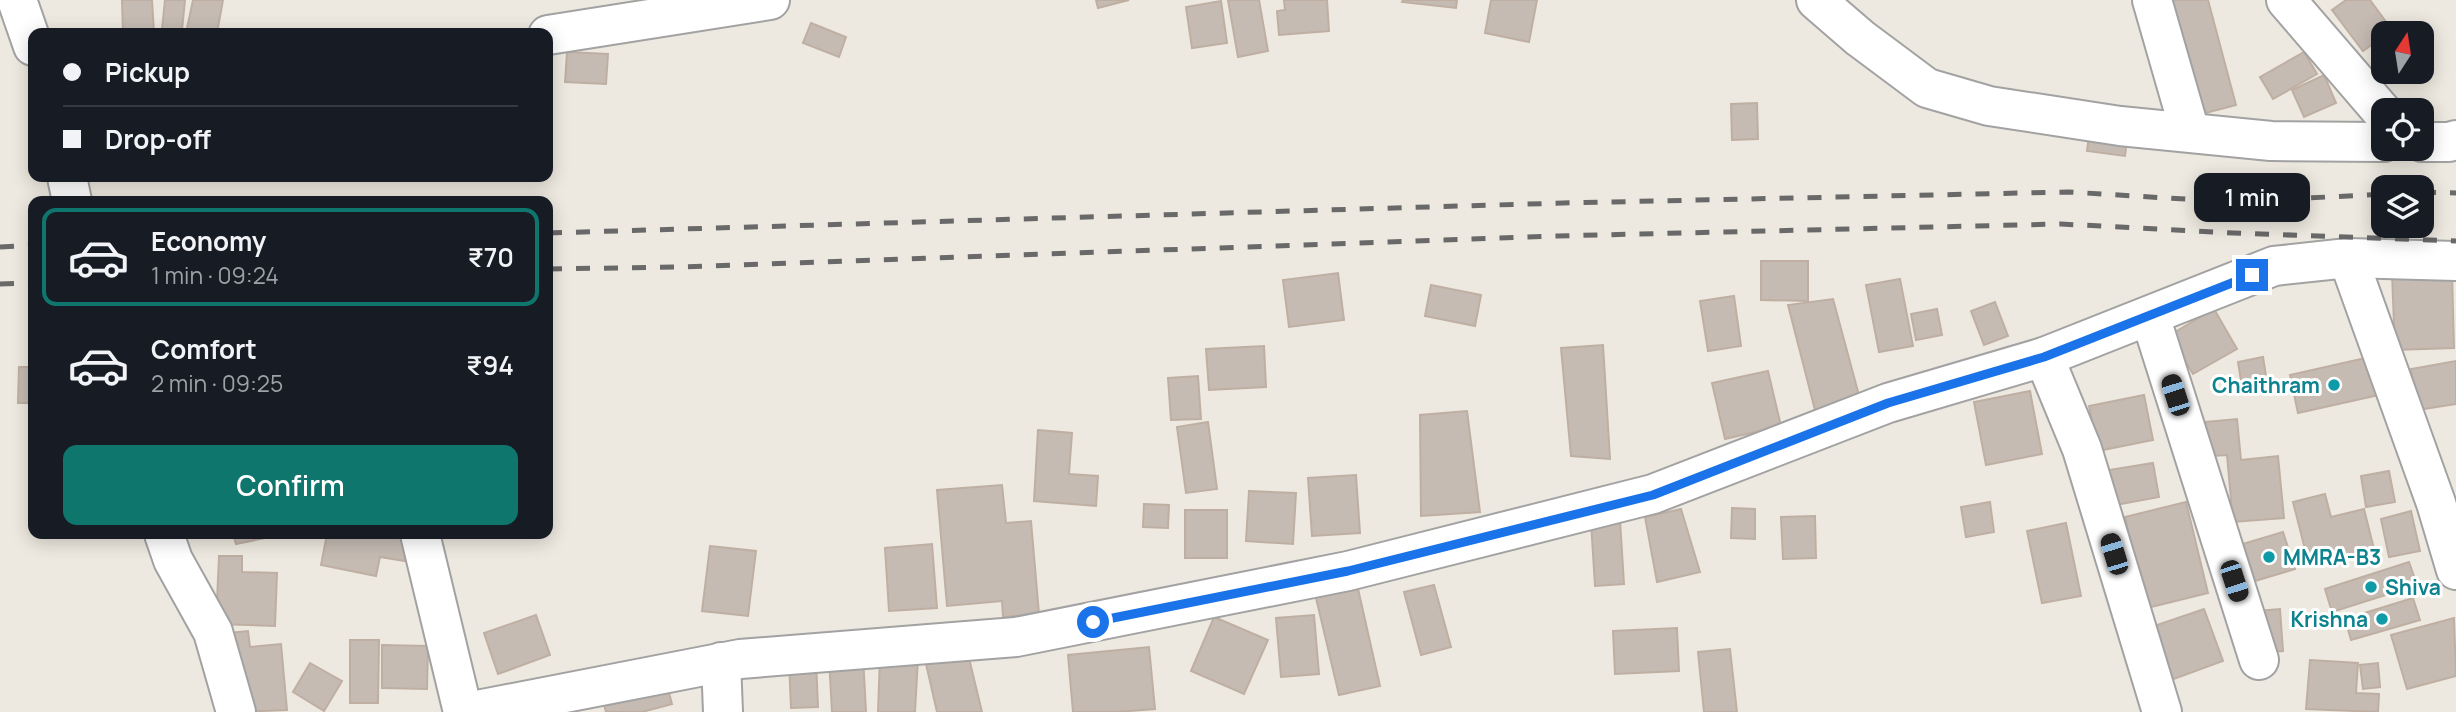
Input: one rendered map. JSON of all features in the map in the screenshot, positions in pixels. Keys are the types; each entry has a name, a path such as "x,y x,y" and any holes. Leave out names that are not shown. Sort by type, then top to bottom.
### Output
{"street":[{"path":"17,0 28,32"},
{"path":"553,33 593,14 771,0"},
{"path":"2152,0 2190,132"},
{"path":"2286,0 2371,99"},
{"path":"1827,4 1927,88 1989,106 2120,126 2271,141 2371,142"},
{"path":"2434,142 2456,140"},
{"path":"2348,258 2436,503 2456,570"},
{"path":"421,539 465,712 754,657 1016,637 1348,571 1653,495 1888,403 2044,357 2274,266 2348,258 2456,261"},
{"path":"2150,316 2259,660"},
{"path":"2044,357 2082,449 2162,712"},
{"path":"166,539 173,560 213,632 236,712"},
{"path":"721,662 723,712"}],"building":[{"path":"122,0 152,0 154,28 123,28"},
{"path":"165,0 185,0 182,28 162,28"},
{"path":"193,0 223,0 218,28 187,28"},
{"path":"1096,0 1129,0 1098,8"},
{"path":"1228,0 1259,0 1268,51 1238,57"},
{"path":"1284,0 1327,0 1329,31 1279,35 1277,11 1285,10"},
{"path":"1457,0 1456,8 1402,2"},
{"path":"1491,0 1537,0 1529,42 1485,33"},
{"path":"2164,0 2208,0 2236,105 2194,116"},
{"path":"2346,0 2370,0 2385,21 2371,21 2371,45 2363,51 2332,10"},
{"path":"1221,1 1227,43 1192,48 1186,7"},
{"path":"811,23 846,37 839,57 803,43"},
{"path":"567,52 608,54 606,84 565,82"},
{"path":"2304,52 2317,74 2273,99 2260,77"},
{"path":"2324,75 2336,103 2304,117 2292,90"},
{"path":"1757,103 1758,139 1732,140 1731,104"},
{"path":"2090,128 2128,132 2125,156 2087,151"},
{"path":"1761,261 1808,261 1808,301 1761,300"},
{"path":"2452,272 2454,348 2395,350 2392,274"},
{"path":"1338,273 1344,320 1289,327 1283,280"},
{"path":"1900,279 1913,346 1879,352 1866,285"},
{"path":"1431,285 1481,295 1475,326 1425,316"},
{"path":"1734,296 1741,346 1708,351 1700,301"},
{"path":"1833,299 1860,399 1815,410 1788,305"},
{"path":"1995,302 2008,336 1984,345 1971,311"},
{"path":"1937,309 1942,335 1916,340 1911,314"},
{"path":"2214,309 2237,349 2193,374 2170,335"},
{"path":"1603,345 1610,459 1571,456 1561,348"},
{"path":"1264,346 1266,387 1209,390 1206,349"},
{"path":"2263,357 2268,389 2243,393 2238,362"},
{"name":"Chaithram","path":"2370,357 2379,395 2298,413 2290,375"},
{"path":"2456,361 2456,404 2417,410 2411,369"},
{"path":"19,367 28,367 28,403 18,403"},
{"path":"1768,371 1781,426 1725,439 1712,383"},
{"path":"1198,376 1201,419 1171,420 1168,378"},
{"path":"2030,391 2042,454 1986,465 1974,402"},
{"path":"2144,395 2153,440 2098,451 2089,406"},
{"path":"1467,411 1480,512 1421,516 1420,415"},
{"path":"2237,419 2241,460 2278,456 2284,518 2233,522 2227,455 2198,457 2195,423"},
{"path":"1208,422 1217,489 1186,493 1177,427"},
{"path":"1038,430 1072,433 1069,474 1098,476 1096,506 1034,501"},
{"path":"2153,463 2159,497 2110,506 2103,471"},
{"path":"2389,471 2395,502 2366,507 2361,476"},
{"path":"1356,475 1360,533 1312,536 1308,478"},
{"path":"1002,485 1006,523 1031,521 1039,614 1003,617 1002,601 947,606 937,490"},
{"path":"1249,491 1296,493 1293,544 1246,541"},
{"path":"2325,494 2331,517 2364,509 2374,549 2309,565 2293,502"},
{"path":"1990,502 1994,532 1966,537 1961,507"},
{"path":"2186,502 2208,593 2147,608 2125,517"},
{"path":"1144,504 1169,505 1168,528 1143,527"},
{"path":"1732,508 1755,509 1755,539 1731,538"},
{"path":"1681,509 1700,572 1657,582 1645,517"},
{"path":"1185,510 1227,510 1227,558 1185,558"},
{"path":"2411,511 2420,551 2389,557 2381,519"},
{"path":"1815,516 1816,558 1783,559 1781,517"},
{"path":"1620,520 1624,584 1595,586 1591,522"},
{"path":"2066,523 2081,596 2042,603 2027,531"},
{"name":"MMRA-B3","path":"2283,532 2295,569 2255,581 2243,544"},
{"path":"234,539 260,539 236,544"},
{"path":"326,539 410,539 405,561 380,557 376,576 321,565"},
{"path":"932,544 937,608 889,611 885,548"},
{"path":"710,546 756,551 748,616 702,611"},
{"path":"219,556 242,556 242,572 277,573 275,626 216,624"},
{"name":"Shiva","path":"2409,562 2417,585 2332,612 2325,589"},
{"path":"1354,571 1380,686 1339,695 1312,581"},
{"path":"1434,585 1451,647 1421,655 1404,592"},
{"name":"Krishna","path":"2413,598 2420,620 2351,640 2345,619"},
{"path":"2204,609 2223,661 2171,680 2151,627"},
{"path":"2280,609 2283,651 2248,654 2244,612"},
{"path":"536,615 550,655 498,674 484,633"},
{"path":"1314,615 1319,674 1281,677 1276,618"},
{"path":"1214,617 1268,640 1244,694 1191,671"},
{"path":"2454,618 2456,676 2407,689 2391,635"},
{"path":"1677,628 1679,671 1615,674 1613,631"},
{"path":"248,631 250,647 281,644 287,710 238,712 229,633"},
{"path":"350,640 379,640 378,703 350,703"},
{"path":"382,645 428,646 427,689 382,688"},
{"path":"1149,647 1155,709 1073,712 1068,655"},
{"path":"1730,649 1737,712 1704,712 1698,652"},
{"path":"968,654 982,712 937,712 926,664"},
{"path":"863,656 866,712 832,712 829,658"},
{"path":"880,657 918,658 915,712 878,712"},
{"path":"816,660 818,707 791,708 789,661"},
{"path":"2310,660 2358,663 2356,693 2379,694 2378,712 2306,709"},
{"path":"310,663 342,681 324,711 293,692"},
{"path":"2378,663 2380,687 2363,689 2360,665"},
{"path":"664,674 672,704 642,712 606,712 600,690"}],"railway":[{"path":"553,233 1563,203 2069,192 2233,202 2371,195"},
{"path":"2434,192 2456,193"},
{"path":"553,269 678,267 1557,236 2061,224 2456,241"},
{"path":"0,247 28,245"},
{"path":"0,284 28,283"}],"place":[{"name":"Chaithram","path":"2334,385"},
{"name":"MMRA-B3","path":"2269,557"},
{"name":"Shiva","path":"2371,587"},
{"name":"Krishna","path":"2382,619"}],"route":[{"path":"1093,622 1348,571 1653,495 1888,403 2044,357 2252,275"}]}
